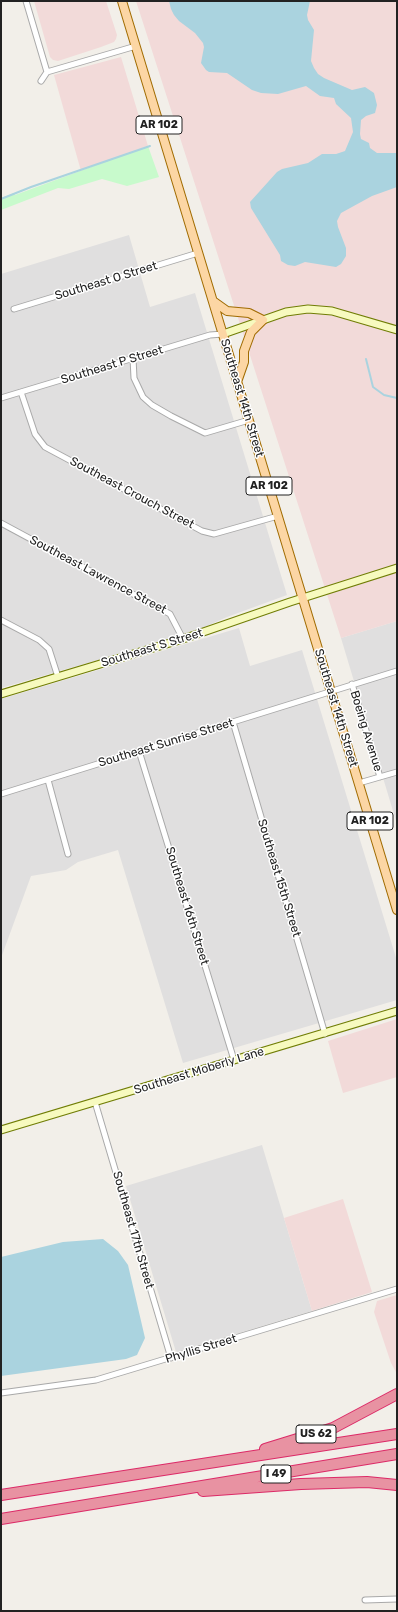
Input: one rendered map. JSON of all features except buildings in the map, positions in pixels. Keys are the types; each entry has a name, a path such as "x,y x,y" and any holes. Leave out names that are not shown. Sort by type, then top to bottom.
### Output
{"highway":[{"name":"US 62","path":"229,1459 333,1428 397,1394"},
{"name":"I 49","path":"1,1495 397,1434"},
{"name":"I 49","path":"1,1519 397,1454"},
{"path":"155,1494 367,1482 397,1485"}],"main road":[{"name":"Southeast 14th Street","path":"122,1 397,910"},
{"path":"213,301 227,311 249,313 263,320 251,332 244,351 244,362 237,382"}],"street":[{"path":"26,1 46,72"},
{"path":"41,80 46,72 136,46"},
{"name":"Southeast O Street","path":"14,309 198,253"},
{"path":"223,334 297,310 320,309 397,330"},
{"name":"Southeast P Street","path":"1,398 210,335 223,334"},
{"path":"133,358 134,378 143,397 152,405 171,416 205,433 249,420"},
{"name":"Southeast Crouch Street","path":"21,392 35,434 45,447 202,531 214,534 278,516"},
{"name":"Southeast Lawrence Street","path":"1,523 170,614 183,639"},
{"name":"Southeast S Street","path":"1,694 183,639 397,568"},
{"path":"1,620 39,640 49,649 58,677"},
{"name":"Southeast Sunrise Street","path":"1,794 397,671"},
{"name":"Boeing Avenue","path":"352,684 380,777"},
{"name":"Southeast 15th Street","path":"233,722 325,1034"},
{"name":"Southeast 16th Street","path":"139,751 234,1060"},
{"path":"359,783 397,772"},
{"path":"48,780 68,854"},
{"name":"Southeast Moberly Lane","path":"1,1130 325,1034 397,1011"},
{"name":"Southeast 17th Street","path":"95,1102 171,1358"},
{"name":"Phyllis Street","path":"1,1393 95,1380 397,1290"},
{"path":"365,1600 397,1599"}],"shaded area":[{"path":"34,1 106,1 117,35 116,39 114,42 101,47 58,61 53,60 50,57"},
{"path":"136,1 397,1 397,621 341,638"},
{"path":"121,57 148,146 81,171 54,75"},
{"path":"129,235 150,307 195,293 287,595 227,617 191,633 1,688 1,274"},
{"path":"397,621 397,820 396,821 341,638"},
{"path":"239,628 250,666 302,650 397,961 397,1000 183,1063 118,850 78,862 66,870 31,876 1,958 1,699"},
{"path":"397,1019 397,1077 343,1093 328,1041"},
{"path":"262,1145 312,1311 176,1352 126,1186"},
{"path":"343,1199 372,1292 312,1311 284,1218"},
{"path":"397,1295 397,1374 391,1363 374,1312 377,1301"}],"green space":[{"path":"148,146 159,177 127,186 102,179 69,189 58,188 1,210 1,198 14,193 15,195"}],"water":[{"path":"169,1 310,1 307,15 308,20 314,30 311,61 318,74 352,90 365,87 374,93 377,105 375,113 366,116 361,120 361,139 369,143 370,148 377,153 397,153 397,187 372,196 341,213 337,221 346,248 346,256 341,264 336,267 305,262 295,266 288,265 281,261 280,255 251,208 250,202 277,172 282,169 308,163 322,154 336,154 345,151 353,132 351,118 336,104 334,98 320,96 306,86 278,94 261,93 252,90 227,73 209,72 201,63 204,47 203,43 195,33 179,21 174,15"},
{"path":"103,1239 118,1251 128,1265 145,1338 137,1355 126,1359 1,1376 1,1257 63,1242"}],"waterway":[{"path":"1,199 31,187 150,146"},
{"path":"366,359 373,387 384,395 397,398"}]}
